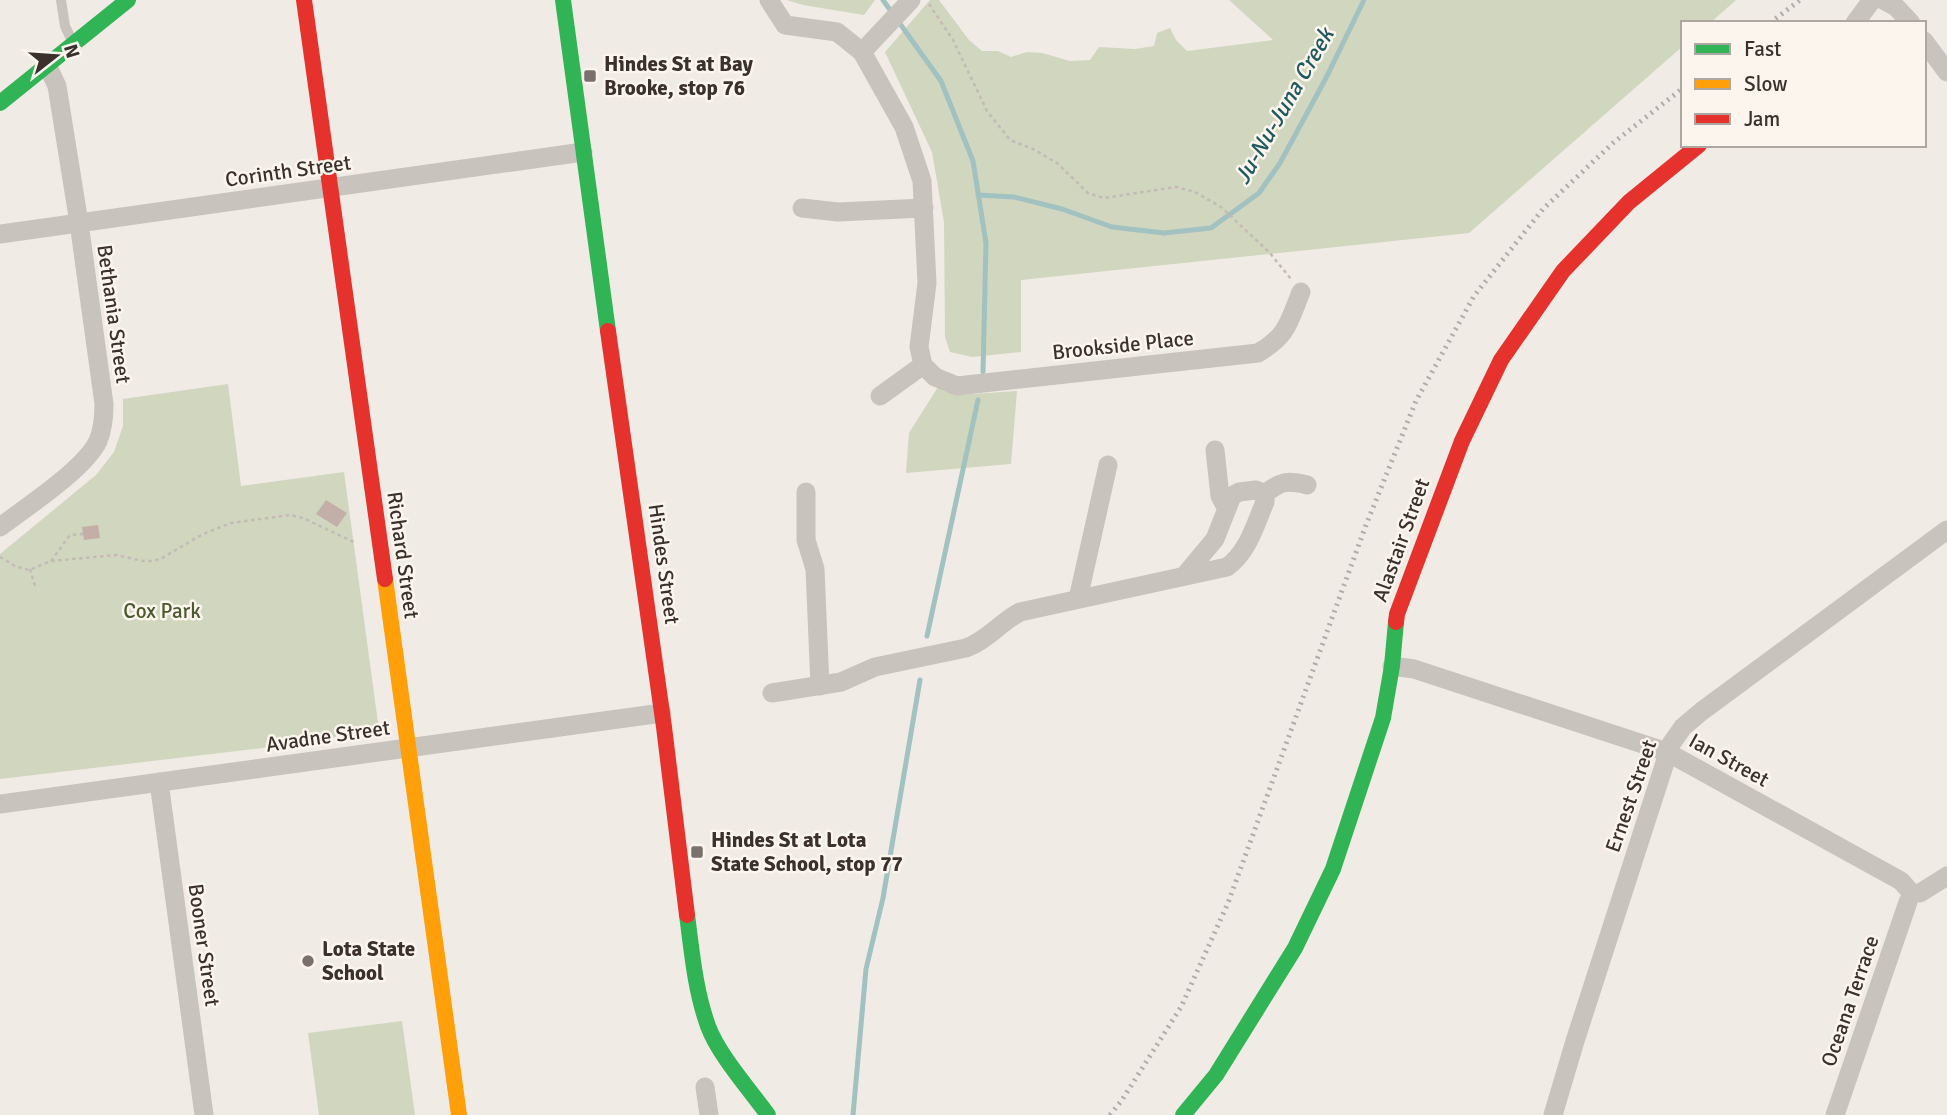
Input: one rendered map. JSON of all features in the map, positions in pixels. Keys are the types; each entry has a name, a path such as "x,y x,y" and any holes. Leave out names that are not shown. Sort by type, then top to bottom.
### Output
{"street":[{"path":"0,103 128,0"},
{"name":"Richard Street","path":"304,0 459,1115"},
{"name":"Hindes Street","path":"563,0 662,713 695,980 702,1010 718,1046 768,1115"},
{"path":"769,0 785,25 836,32 862,52 904,127 922,181 927,284 919,347 923,365 880,396"},
{"path":"1856,21 1872,0"},
{"path":"1883,0 1896,6 1909,21"},
{"path":"862,52 908,4"},
{"path":"1926,44 1947,72"},
{"name":"Bethania Street","path":"0,527 79,466 97,443 105,420 79,223 57,86 47,65"},
{"name":"Alastair Street","path":"1183,1115 1216,1075 1295,948 1333,869 1383,718 1397,614 1462,441 1501,360 1563,271 1629,202 1697,147"},
{"name":"Corinth Street","path":"0,234 583,152"},
{"path":"802,208 838,212 924,208"},
{"name":"Brookside Place","path":"923,365 936,377 957,386 1258,353 1285,332 1301,292"},
{"path":"1214,450 1220,496 1227,509"},
{"path":"1078,599 1108,465"},
{"path":"772,694 841,682 876,667 966,648 976,644 1020,612 1227,567 1236,561 1246,546 1265,502 1265,494 1276,484 1293,481 1307,485"},
{"path":"1185,575 1215,538 1232,496 1239,492 1256,490 1265,494"},
{"path":"806,492 806,540 815,569 820,686"},
{"name":"Ernest Street","path":"1553,1115 1671,744 1683,727 1702,710 1947,530"},
{"name":"Ian Street","path":"1392,666 1414,669 1667,752 1901,881 1912,895"},
{"name":"Avadne Street","path":"0,804 662,713"},
{"name":"Booner Street","path":"159,782 204,1115"},
{"path":"1912,895 1947,876"},
{"name":"Oceana Terrace","path":"1835,1115 1912,895"},
{"path":"705,1087 709,1115"}],"lane":[{"path":"61,0 65,26 73,44"}],"path":[{"path":"926,0 953,40 987,111 1010,140 1057,163 1088,193 1104,198 1177,187 1195,192 1221,207 1269,252 1301,292"},
{"path":"0,557 15,566 30,569 51,561 116,555 153,561 203,534 231,523 290,515 303,518 358,544"},
{"path":"51,561 70,535 83,534"},
{"path":"30,569 34,586"}],"green space":[{"path":"787,0 875,0 864,15"},
{"path":"930,0 939,0 969,40 982,51 998,51 1011,57 1027,52 1042,53 1070,61 1090,60 1099,47 1135,49 1154,46 1157,33 1170,28 1176,40 1187,51 1273,40 1229,0 1736,0 1712,21 1681,21 1681,48 1469,233 1021,280 1021,352 972,357 950,352 945,337 944,222 932,152 885,52"},
{"name":"Cox Park","path":"228,384 241,486 344,472 379,730 279,746 0,779 0,554 96,475 114,452 123,426 123,399"},
{"path":"938,387 958,395 1017,391 1011,464 906,473 909,433"},
{"path":"402,1021 415,1115 319,1115 308,1033"}],"building":[{"path":"326,500 347,513 337,527 316,514"},
{"path":"98,525 100,538 84,540 82,527"}],"waterway":[{"path":"883,0 941,81 973,161 986,243 983,372"},
{"name":"Ju-Nu-Juna Creek","path":"978,195 1014,197 1062,209 1112,227 1164,233 1211,228 1259,193 1280,163 1364,0"},
{"path":"927,636 978,400"},
{"path":"853,1115 866,969 883,898 920,680"}],"railway":[{"path":"1773,21 1800,0"},
{"path":"1110,1115 1181,1007 1228,903 1366,525 1416,401 1474,296 1543,209 1613,143 1681,90"}],"traffic: fast":[{"path":"0,103 128,0"},
{"path":"563,0 608,331"},
{"path":"1183,1115 1216,1075 1295,948 1333,869 1383,718 1396,622"},
{"path":"687,915 697,985 708,1026 727,1060 768,1115"}],"traffic: slow":[{"path":"385,579 459,1115"}],"traffic: jam":[{"path":"304,0 385,579"},
{"path":"1396,622 1462,441 1501,360 1563,271 1629,202 1697,147"},
{"path":"608,331 664,727 687,915"}],"place":[{"name":"Hindes St at Bay Brooke, stop 76","path":"590,76"},
{"name":"Hindes St at Lota State School, stop 77","path":"697,852"},
{"name":"Lota State School","path":"308,961"}]}
